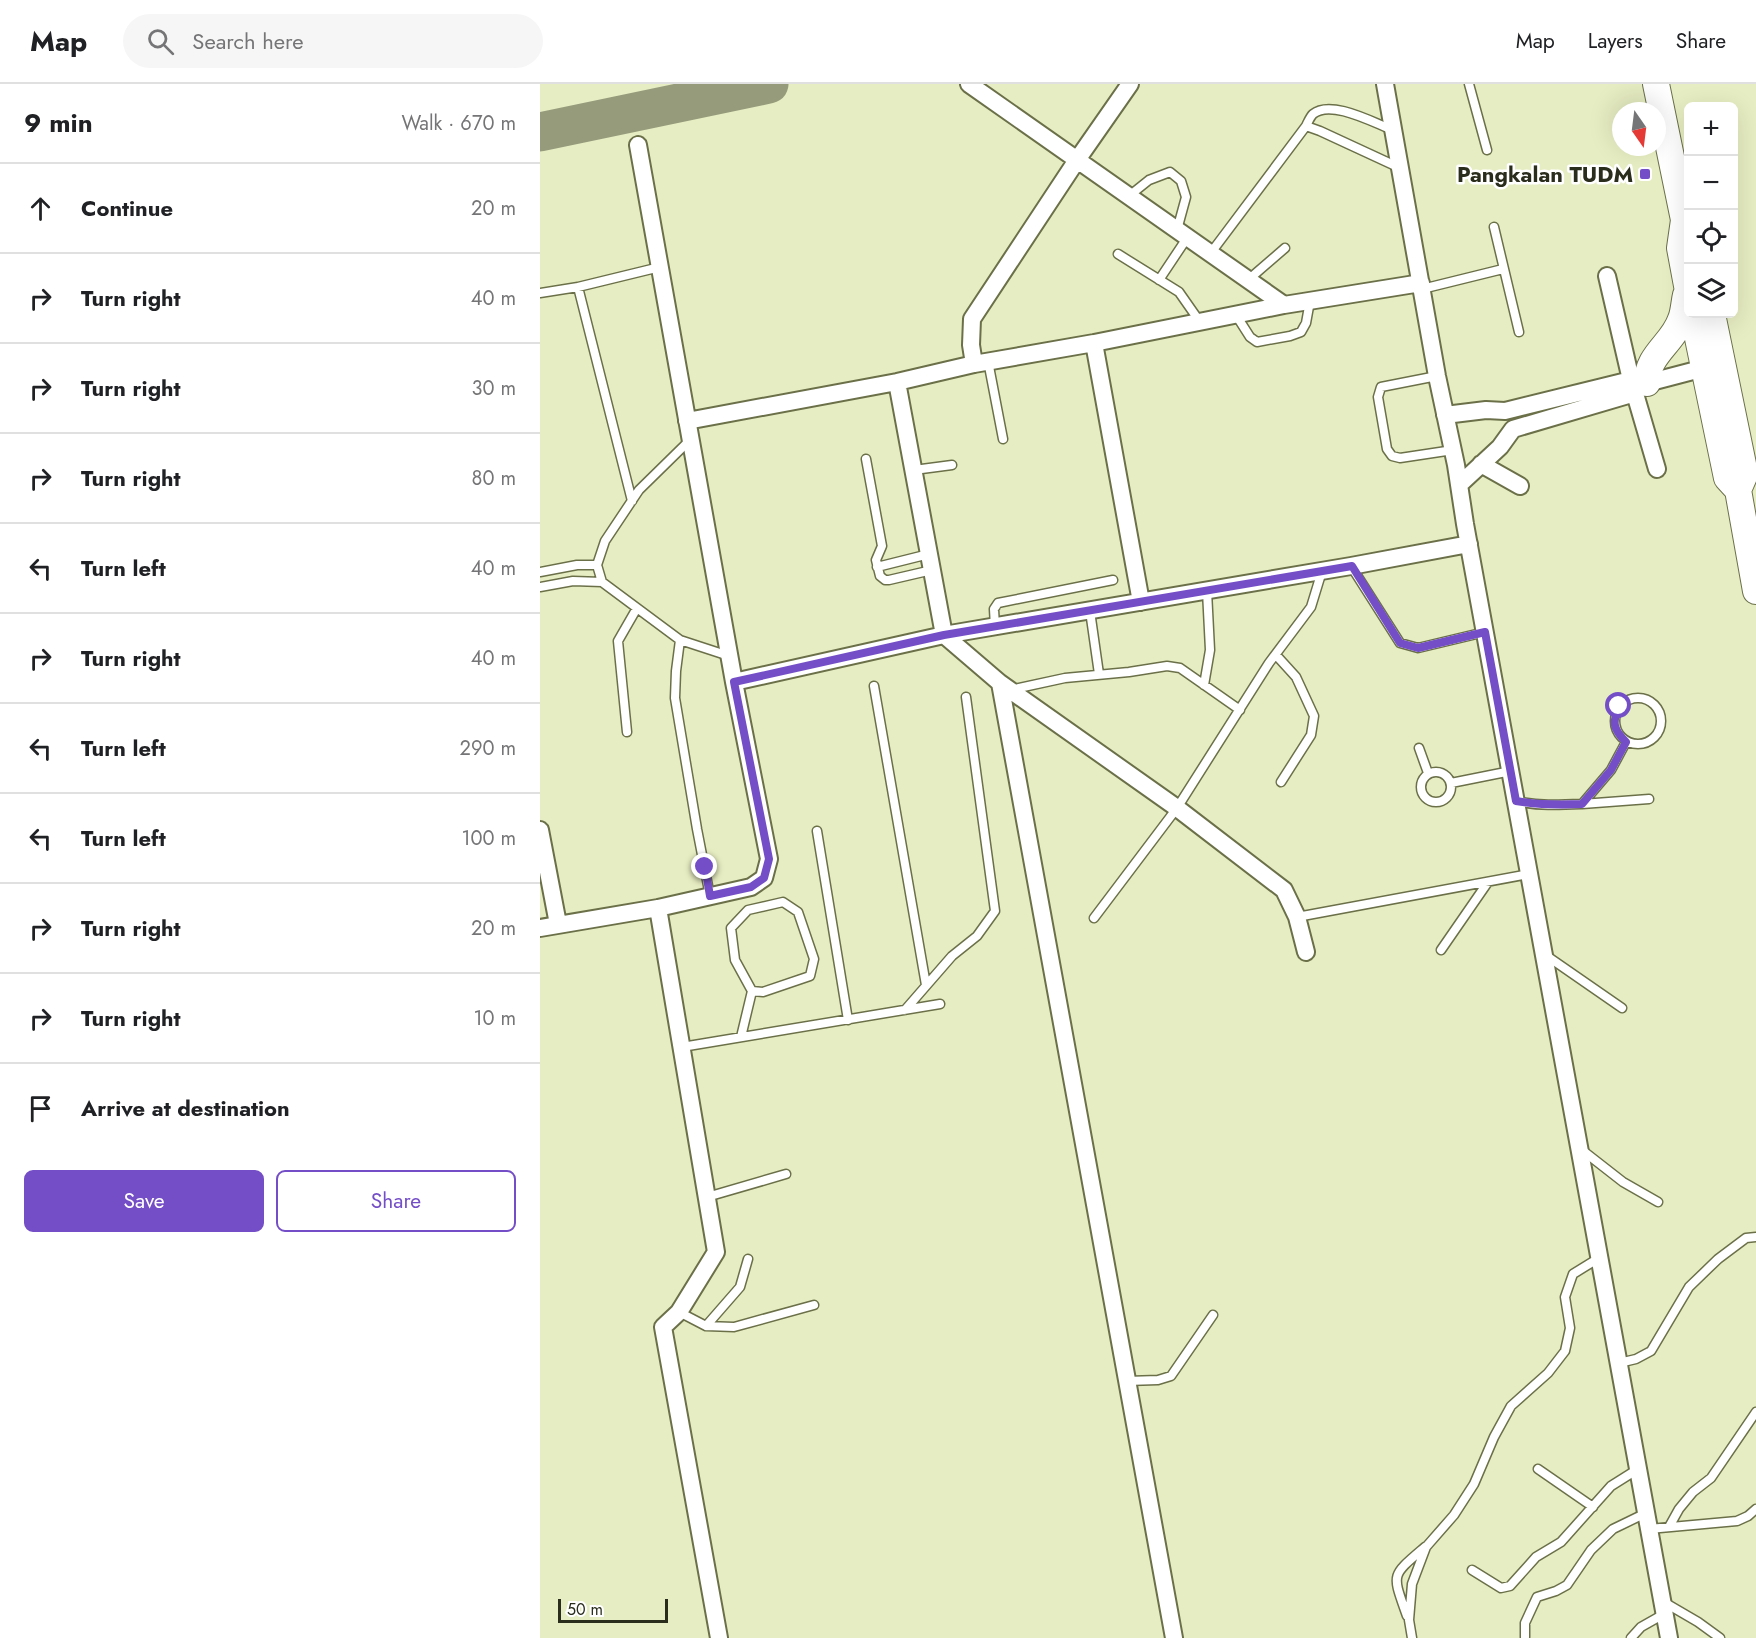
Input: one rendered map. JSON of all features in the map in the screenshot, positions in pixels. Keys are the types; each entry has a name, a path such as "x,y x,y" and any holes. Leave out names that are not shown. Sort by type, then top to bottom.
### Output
{"main road":[{"path":"1656,84 1684,215"},
{"path":"1684,232 1680,248 1684,268"},
{"path":"1638,386 1647,373 1650,363 1681,320 1684,307"},
{"path":"1695,318 1713,365 1745,474 1738,490 1756,591"},
{"path":"1712,318 1713,365"}],"street":[{"path":"969,84 1284,305"},
{"path":"981,362 971,345 972,319 1130,84"},
{"path":"1385,84 1669,1638"},
{"path":"540,928 658,908 751,887 764,878 769,859 729,656 638,145"},
{"path":"1607,276 1638,386 1657,469"},
{"path":"687,421 897,382 981,362 1094,343 1284,305 1421,286"},
{"path":"1094,343 1141,602"},
{"path":"1459,486 1500,447 1513,429 1638,386 1713,365"},
{"path":"897,382 944,635 1005,686 1177,808 1284,890 1297,917 1306,952"},
{"path":"1445,414 1486,410 1504,411 1638,386"},
{"path":"1504,411 1512,420 1513,429"},
{"path":"1481,464 1520,486"},
{"path":"734,682 944,635 1469,544"},
{"path":"1005,686 1173,1638"},
{"path":"540,830 558,924"},
{"path":"658,908 716,1252 679,1312 663,1327 719,1638"}],"lane":[{"path":"1469,84 1487,150"},
{"path":"1210,254 1312,115 1323,109 1336,109 1393,130"},
{"path":"1306,126 1320,130 1400,168"},
{"path":"1129,197 1149,180 1170,172 1181,181 1185,197 1182,234 1159,280"},
{"path":"1494,227 1519,332"},
{"path":"1248,280 1285,248"},
{"path":"1118,254 1179,292 1200,322"},
{"path":"540,293 578,287 660,267"},
{"path":"1421,286 1503,269"},
{"path":"578,287 632,501"},
{"path":"1236,315 1250,338 1257,342 1290,336 1301,332 1306,323 1310,301"},
{"path":"981,362 1003,439"},
{"path":"1437,376 1381,387 1378,397 1387,450 1392,456 1400,458 1453,450"},
{"path":"602,582 597,565 605,541 639,490 690,440"},
{"path":"866,459 882,546 876,560 880,576 885,580 931,562"},
{"path":"914,470 952,465"},
{"path":"877,567 931,562"},
{"path":"540,572 577,565 597,565"},
{"path":"1352,566 1400,643 1418,648 1485,632"},
{"path":"1094,918 1177,808 1276,655 1311,607 1322,571"},
{"path":"995,627 994,609 998,603 1113,580"},
{"path":"540,587 573,581 602,582 680,640 729,656"},
{"path":"1204,685 1210,650 1207,591"},
{"path":"627,732 618,641 637,608"},
{"path":"1090,611 1099,674"},
{"path":"680,640 675,698 710,896"},
{"path":"1276,655 1296,677 1314,716 1311,735 1281,782"},
{"path":"1005,686 1167,666 1180,668 1240,710"},
{"path":"874,686 926,986"},
{"path":"905,1010 952,956 977,936 995,911 966,697"},
{"path":"1630,698 1643,698 1655,704 1661,716 1660,730 1652,740 1639,745 1626,742 1616,732 1614,719 1619,706 1630,698"},
{"path":"1582,804 1611,770 1626,742"},
{"path":"1419,748 1428,773"},
{"path":"1451,783 1511,771"},
{"path":"1442,772 1451,783 1450,793 1443,800 1434,802 1426,798 1421,789 1422,780 1428,773 1442,772"},
{"path":"1516,801 1556,806 1649,799"},
{"path":"817,831 848,1020"},
{"path":"1297,917 1529,874"},
{"path":"1441,950 1488,882"},
{"path":"741,1037 752,991 735,960 731,928 748,910 783,902 798,912 814,959 810,976 763,992 752,991"},
{"path":"1544,953 1622,1008"},
{"path":"682,1047 940,1004"},
{"path":"1579,1148 1623,1182 1658,1203"},
{"path":"707,1197 786,1174"},
{"path":"1619,1363 1636,1359 1651,1351 1689,1287 1746,1238 1756,1237"},
{"path":"1412,1638 1409,1620 1396,1583 1397,1575 1401,1568 1426,1547 1454,1515 1474,1484 1494,1437 1511,1406 1548,1373 1565,1351 1570,1328 1565,1297 1573,1274 1599,1258"},
{"path":"706,1326 740,1287 748,1259"},
{"path":"679,1312 706,1326 734,1327 814,1305"},
{"path":"1127,1381 1158,1380 1171,1376 1212,1315"},
{"path":"1669,1527 1679,1509 1693,1492 1711,1478 1756,1412"},
{"path":"1538,1469 1593,1507"},
{"path":"1472,1570 1502,1588 1510,1586 1536,1557 1561,1542 1611,1486 1638,1469"},
{"path":"1525,1637 1525,1623 1537,1597 1566,1585 1612,1528 1647,1521 1669,1527 1737,1521 1756,1509"},
{"path":"1409,1620 1412,1584 1426,1547"},
{"path":"1631,1638 1663,1608 1698,1622 1720,1638"}],"taxiway":[{"path":"540,132 769,84"}],"place":[{"name":"Pangkalan TUDM","path":"1645,174"}],"route":[{"path":"705,867 710,896 751,887 764,878 769,859 734,682 944,635 1352,566 1400,643 1418,648 1485,632 1516,801 1556,806 1582,804 1611,770 1626,742 1616,732 1614,719 1619,706"}]}
